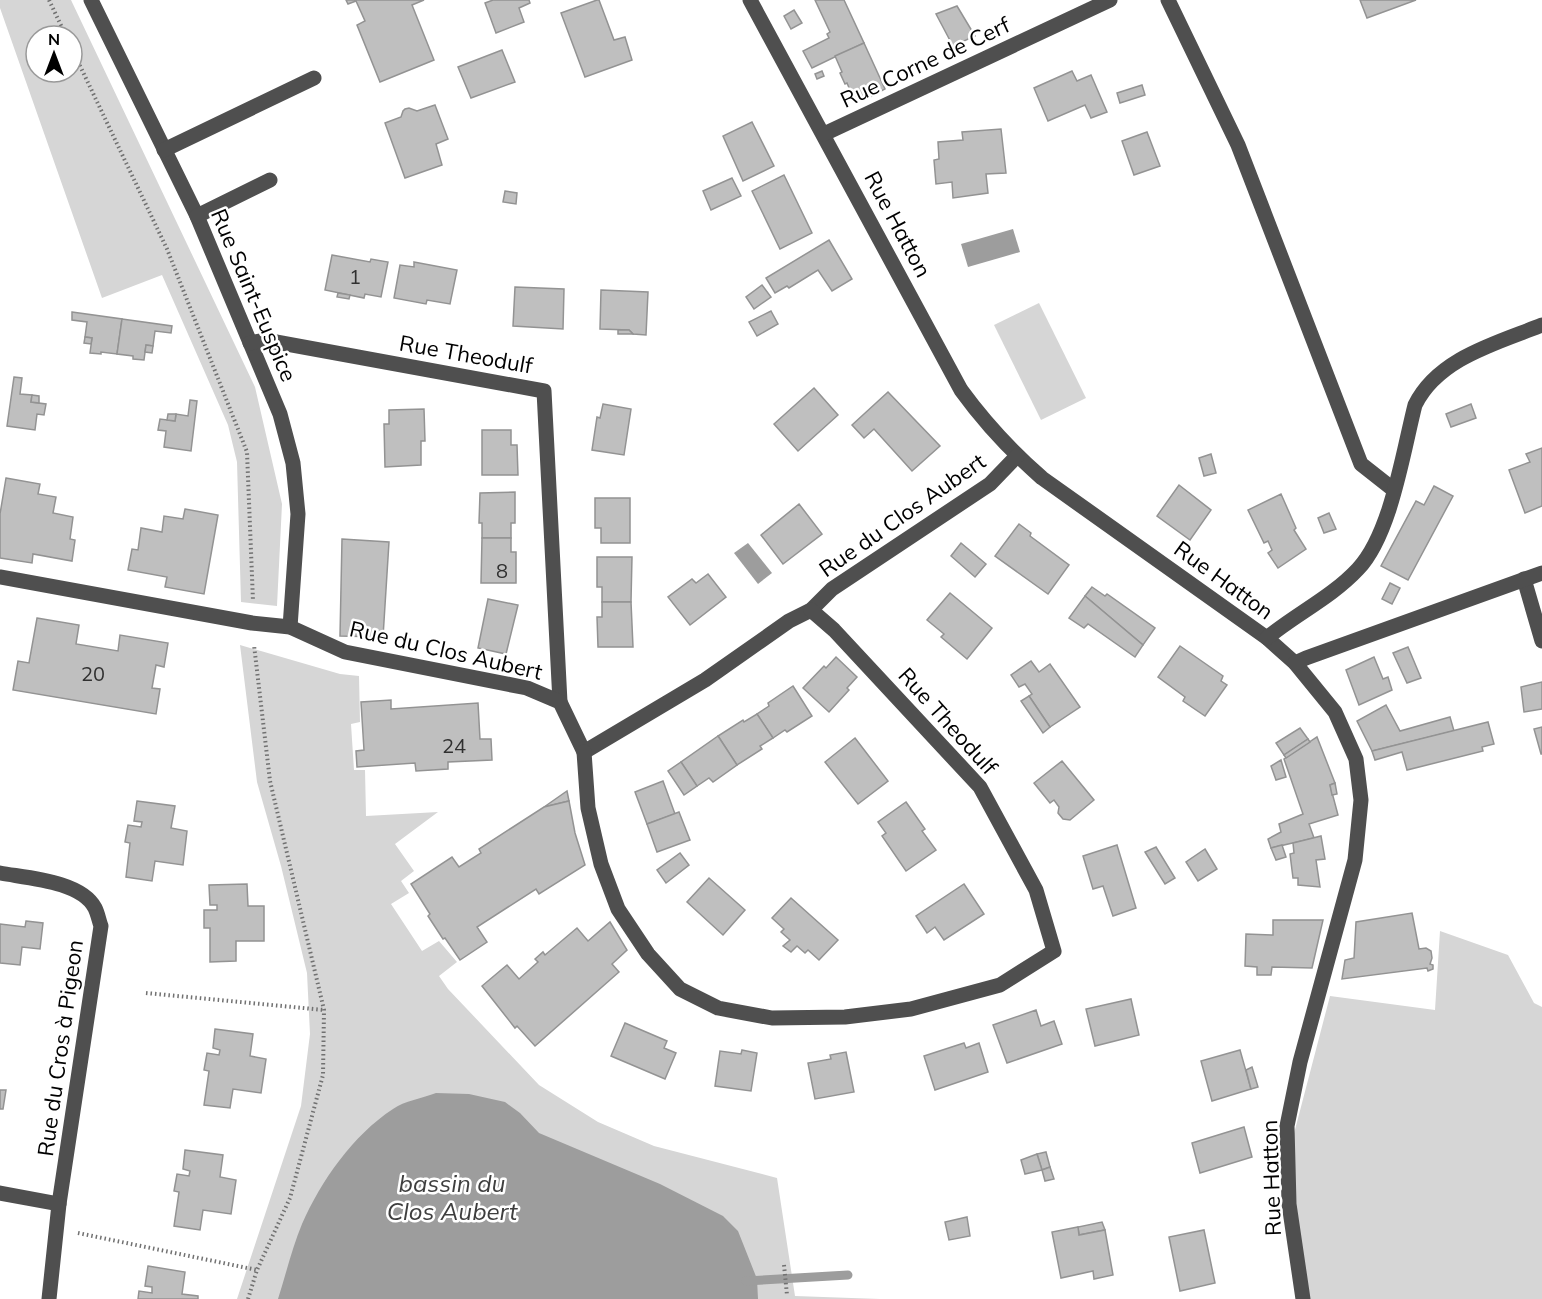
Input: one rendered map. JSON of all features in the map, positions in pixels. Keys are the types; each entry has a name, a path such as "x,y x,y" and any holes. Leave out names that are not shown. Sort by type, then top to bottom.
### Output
{"street":[{"name":"Rue Saint-Euspice","path":"91,0 197,216 280,414 293,463 298,514 290,627"},
{"name":"Rue Hatton","path":"750,0 962,390 978,413 1017,456 1051,485 1267,638 1295,663 1335,712 1356,759 1361,800 1355,860 1300,1062 1287,1126 1289,1204 1303,1299"},
{"name":"Rue Corne de Cerf","path":"824,134 1110,0"},
{"path":"1168,0 1238,145 1362,464 1394,490"},
{"path":"164,150 315,78"},
{"path":"197,216 270,180"},
{"path":"1267,638 1339,587 1360,568 1376,543 1394,490 1415,405 1422,391 1460,358 1542,325"},
{"name":"Rue Theodulf","path":"250,343 265,340 544,391 560,702"},
{"name":"Rue du Clos Aubert","path":"0,577 252,623 290,627 345,652 527,688 560,702 585,758 705,680 789,621 811,610 832,589 990,484 1017,456"},
{"path":"1295,663 1542,573"},
{"path":"1524,579 1542,641"},
{"name":"Rue Theodulf","path":"585,758 588,808 602,864 618,909 648,954 680,989 718,1008 772,1018 845,1017 911,1009 1000,985 1054,951 1036,890 980,787 834,630 811,610"},
{"name":"Rue du Cros à Pigeon","path":"0,873 56,883 81,893 94,907 100,926 59,1204 49,1299"},
{"path":"0,1193 59,1204"}],"path":[{"path":"49,0 60,24"},
{"path":"84,74 167,249 247,452 254,592 252,623 270,781 324,1010 323,1075 290,1198 257,1270 248,1299"},
{"path":"146,993 324,1010"},
{"path":"57,1228 257,1270"},
{"path":"784,1266 786,1296"}],"shaded area":[{"path":"0,0 71,0 82,24 24,24 24,76 0,8"},
{"path":"84,27 255,387 282,504 277,606 241,602 237,462 228,425 162,275 102,298 27,84 84,84"},
{"path":"1039,303 1086,398 1041,420 994,325"},
{"path":"240,645 340,674 359,676 360,722 351,724 354,770 365,770 366,816 438,812 395,844 414,871 401,881 409,893 391,904 422,951 439,941 457,962 439,976 448,989 539,1085 598,1122 654,1146 777,1178 795,1296 880,1299 237,1299 301,1106 310,1034 307,973 281,866 257,782"},
{"path":"1440,931 1508,955 1534,1003 1542,1007 1542,1299 1309,1299 1285,1168 1330,996 1435,1010"}],"water":[{"path":"1013,229 1020,252 968,267 961,244"},
{"path":"748,543 772,573 758,584 734,553"},
{"name":"bassin du Clos Aubert","path":"436,1093 469,1094 505,1102 520,1113 539,1133 660,1184 723,1216 738,1231 757,1279 758,1299 278,1299 302,1224 340,1160 365,1132 397,1106"}],"building":[{"path":"346,0 424,0 412,5 434,60 380,82 357,25 365,21 356,1 348,4"},
{"path":"493,0 529,0 530,3 519,8 524,22 496,33 485,3"},
{"path":"599,0 614,40 625,37 632,60 585,77 561,13"},
{"path":"815,0 844,0 864,43 812,68 803,51 829,38 827,34 830,32"},
{"path":"1360,0 1416,0 1367,18"},
{"path":"957,6 975,36 953,46 936,14"},
{"path":"794,10 802,23 791,29 784,16"},
{"path":"864,43 885,89 855,102 840,73 842,72 835,56"},
{"path":"502,50 515,82 471,98 458,67"},
{"path":"822,71 824,76 817,79 815,74"},
{"path":"1072,71 1077,81 1091,75 1107,112 1091,118 1085,105 1048,121 1034,88"},
{"path":"1142,85 1145,95 1120,103 1117,93"},
{"path":"435,105 448,139 436,144 442,165 405,178 385,123 401,117 405,109 417,111"},
{"path":"752,122 774,166 743,181 723,136"},
{"path":"1001,129 1006,173 986,174 988,193 953,198 952,182 936,184 934,160 939,159 938,142 963,140 962,132"},
{"path":"1147,132 1160,166 1134,175 1122,141"},
{"path":"784,175 812,233 780,249 752,191"},
{"path":"732,178 741,196 711,210 703,191"},
{"path":"505,191 517,193 516,204 503,202"},
{"path":"829,240 852,279 832,291 818,270 789,288 787,286 775,293 766,278"},
{"path":"332,255 370,262 371,259 388,262 381,297 365,294 364,298 325,290"},
{"path":"414,262 457,270 450,304 427,300 426,304 394,298 400,265 414,267"},
{"path":"762,285 771,297 754,309 746,297"},
{"path":"515,287 564,289 563,329 513,326"},
{"path":"601,290 648,292 646,335 633,334 629,330 600,329"},
{"path":"338,293 350,295 349,299 337,297"},
{"path":"771,311 778,324 757,336 749,322"},
{"path":"72,312 122,319 117,354 90,353 92,338 85,337 87,322 72,320"},
{"path":"122,319 172,326 171,333 155,331 153,346 146,345 144,360 133,359 133,356 117,354"},
{"path":"618,330 629,330 633,334 618,334"},
{"path":"85,337 92,338 91,344 84,343"},
{"path":"146,345 153,346 152,353 145,352"},
{"path":"14,377 22,378 20,394 32,395 31,402 46,404 44,415 37,414 35,430 7,426"},
{"path":"814,388 838,415 798,451 774,424"},
{"path":"888,392 940,446 912,471 874,429 864,438 852,425"},
{"path":"32,395 39,396 39,403 31,402"},
{"path":"190,400 197,401 191,451 164,447 166,431 158,430 160,419 175,421 176,414 188,416"},
{"path":"603,404 631,409 624,455 592,450 597,417 600,418"},
{"path":"1471,404 1476,418 1451,427 1446,414"},
{"path":"424,409 425,441 421,441 421,465 385,467 384,424 389,424 389,410"},
{"path":"168,414 176,414 175,421 167,420"},
{"path":"482,430 511,430 511,445 517,445 518,475 482,475"},
{"path":"1542,448 1542,506 1525,513 1509,470 1530,462 1526,454"},
{"path":"1211,454 1216,473 1204,476 1199,458"},
{"path":"6,478 40,484 38,494 56,497 53,513 73,517 70,539 75,540 72,561 33,554 32,563 0,558 0,514"},
{"path":"1179,485 1211,510 1190,540 1157,516"},
{"path":"1434,486 1453,496 1408,580 1381,566 1416,501 1424,505"},
{"path":"515,492 515,523 511,523 511,538 482,538 482,523 479,523 480,493"},
{"path":"1281,494 1296,528 1294,530 1306,549 1278,568 1268,553 1272,550 1268,541 1264,543 1248,510"},
{"path":"595,498 630,498 630,543 601,543 601,528 595,528"},
{"path":"799,504 822,534 783,564 761,535"},
{"path":"185,509 218,515 204,594 165,587 167,577 128,570 132,549 138,550 141,528 162,532 164,516 183,519"},
{"path":"1329,513 1336,529 1324,533 1318,518"},
{"path":"1019,524 1031,533 1030,536 1069,565 1048,594 995,556"},
{"path":"482,538 511,538 511,552 516,552 516,583 481,583"},
{"path":"342,539 389,542 383,637 340,636"},
{"path":"961,543 986,564 975,577 951,556"},
{"path":"597,557 632,557 631,602 602,602 602,587 597,587"},
{"path":"708,574 726,597 690,625 668,597 692,579 696,583"},
{"path":"1390,583 1400,588 1392,604 1382,599"},
{"path":"1092,587 1105,596 1107,594 1155,628 1143,645 1085,596"},
{"path":"950,593 992,628 967,659 941,637 944,634 927,620"},
{"path":"1085,596 1143,645 1135,657 1088,624 1084,628 1069,618"},
{"path":"488,599 518,605 506,654 478,648"},
{"path":"602,602 631,602 633,647 598,647 597,617 602,617"},
{"path":"37,618 79,625 76,644 118,651 120,635 168,643 164,667 156,665 152,688 160,689 156,714 13,690 18,661 29,663"},
{"path":"1180,646 1223,676 1221,681 1227,685 1205,716 1183,701 1185,697 1158,677"},
{"path":"1408,647 1421,678 1407,683 1393,653"},
{"path":"836,657 857,677 847,688 849,690 829,712 803,688"},
{"path":"1374,657 1383,679 1388,677 1392,690 1359,705 1346,670"},
{"path":"1031,661 1039,672 1050,664 1080,707 1050,727 1029,696 1032,694 1025,684 1019,687 1011,675"},
{"path":"1542,682 1542,709 1524,712 1521,687"},
{"path":"793,686 812,716 773,738 757,714 769,706 768,703"},
{"path":"1029,696 1050,727 1043,733 1021,701"},
{"path":"391,700 391,709 478,703 480,739 491,739 492,760 448,762 448,769 416,771 415,763 357,767 356,751 364,750 361,702"},
{"path":"1386,705 1400,731 1450,717 1454,731 1372,751 1357,721"},
{"path":"757,714 773,738 760,746 762,749 737,765 718,736"},
{"path":"1488,722 1494,744 1482,747 1483,751 1407,770 1402,752 1375,760 1372,751"},
{"path":"1542,727 1542,754 1541,754 1534,729"},
{"path":"1300,728 1308,739 1284,755 1276,743"},
{"path":"718,736 737,765 713,782 709,778 697,786 681,762"},
{"path":"1317,737 1335,783 1330,785 1338,815 1309,824 1314,838 1271,848 1268,839 1281,832 1279,824 1303,814 1284,759"},
{"path":"855,738 888,781 858,804 825,762"},
{"path":"1308,739 1310,742 1286,758 1284,755"},
{"path":"1281,760 1286,777 1276,780 1271,766"},
{"path":"1062,761 1094,800 1070,820 1063,819 1058,813 1059,807 1054,800 1050,803 1034,783"},
{"path":"681,762 697,786 684,795 668,771"},
{"path":"663,781 675,814 647,824 635,792"},
{"path":"1335,783 1337,794 1332,795 1330,785"},
{"path":"567,791 569,801 544,807"},
{"path":"137,801 175,806 171,828 187,831 183,865 155,861 152,881 126,877 130,843 125,842 128,825 141,827 142,822 134,821"},
{"path":"569,801 575,833 585,865 539,894 536,889 477,927 487,942 460,960 428,916 430,914 411,884 452,857 459,867 481,853 479,849 544,807"},
{"path":"906,802 925,829 922,831 936,850 906,871 882,836 886,833 878,822"},
{"path":"679,812 690,840 657,852 647,824"},
{"path":"1321,836 1325,859 1316,860 1320,887 1298,885 1298,878 1293,878 1290,854 1294,853 1293,843"},
{"path":"1117,845 1136,908 1113,916 1103,886 1093,889 1083,856"},
{"path":"1282,845 1286,857 1276,860 1271,848"},
{"path":"1156,847 1175,878 1165,884 1145,852"},
{"path":"1205,849 1217,869 1198,881 1186,862"},
{"path":"680,853 689,865 666,883 657,870"},
{"path":"709,878 745,910 723,935 687,902"},
{"path":"247,884 248,906 264,906 264,941 236,941 236,961 210,962 210,928 204,928 204,910 217,910 217,905 210,905 209,885"},
{"path":"964,884 984,914 944,940 935,927 927,933 916,916"},
{"path":"791,898 838,940 819,960 808,950 805,953 797,946 791,952 783,946 790,940 781,932 784,929 772,918"},
{"path":"1412,913 1419,949 1426,948 1431,951 1430,964 1433,965 1433,969 1342,979 1345,960 1354,958 1356,922"},
{"path":"1273,920 1323,920 1312,968 1272,967 1271,975 1257,975 1257,967 1245,966 1246,934 1273,935"},
{"path":"26,921 43,923 40,949 22,947 20,965 0,963 0,924 25,927"},
{"path":"610,922 627,950 612,964 619,972 535,1046 517,1026 515,1028 482,986 507,965 519,979 538,962 535,959 543,952 545,955 577,928 588,941"},
{"path":"1131,999 1139,1035 1095,1046 1086,1009"},
{"path":"1036,1010 1041,1026 1054,1021 1062,1044 1007,1063 993,1025"},
{"path":"625,1023 667,1041 664,1048 676,1053 665,1079 611,1056"},
{"path":"215,1029 253,1034 250,1056 266,1059 261,1093 233,1089 230,1108 204,1105 209,1071 204,1070 207,1053 219,1055 220,1050 213,1048"},
{"path":"964,1043 966,1048 979,1043 988,1072 935,1090 924,1056"},
{"path":"742,1050 757,1053 751,1091 715,1086 720,1051 741,1054"},
{"path":"1240,1050 1251,1089 1212,1101 1201,1061"},
{"path":"846,1052 854,1092 815,1099 808,1063 831,1059 830,1055"},
{"path":"1252,1067 1258,1087 1251,1089 1246,1070"},
{"path":"0,1090 6,1090 3,1109 0,1109"},
{"path":"1244,1127 1252,1157 1200,1173 1192,1143"},
{"path":"185,1150 223,1155 220,1177 236,1180 231,1214 203,1210 200,1230 174,1226 179,1192 174,1191 177,1174 189,1176 190,1171 183,1169"},
{"path":"1046,1152 1050,1167 1042,1170 1037,1154"},
{"path":"1037,1154 1042,1170 1025,1174 1021,1160"},
{"path":"1050,1167 1054,1179 1045,1181 1042,1170"},
{"path":"967,1217 970,1236 949,1240 945,1222"},
{"path":"1102,1222 1105,1230 1079,1235 1078,1227"},
{"path":"1078,1227 1079,1235 1105,1230 1113,1275 1094,1279 1093,1271 1061,1278 1052,1232"},
{"path":"1204,1230 1215,1283 1180,1291 1169,1237"},
{"path":"148,1266 185,1272 182,1294 198,1296 198,1299 138,1299 139,1291 152,1293 152,1287 145,1286"}],"waterway":[{"path":"746,1281 848,1275"}]}
